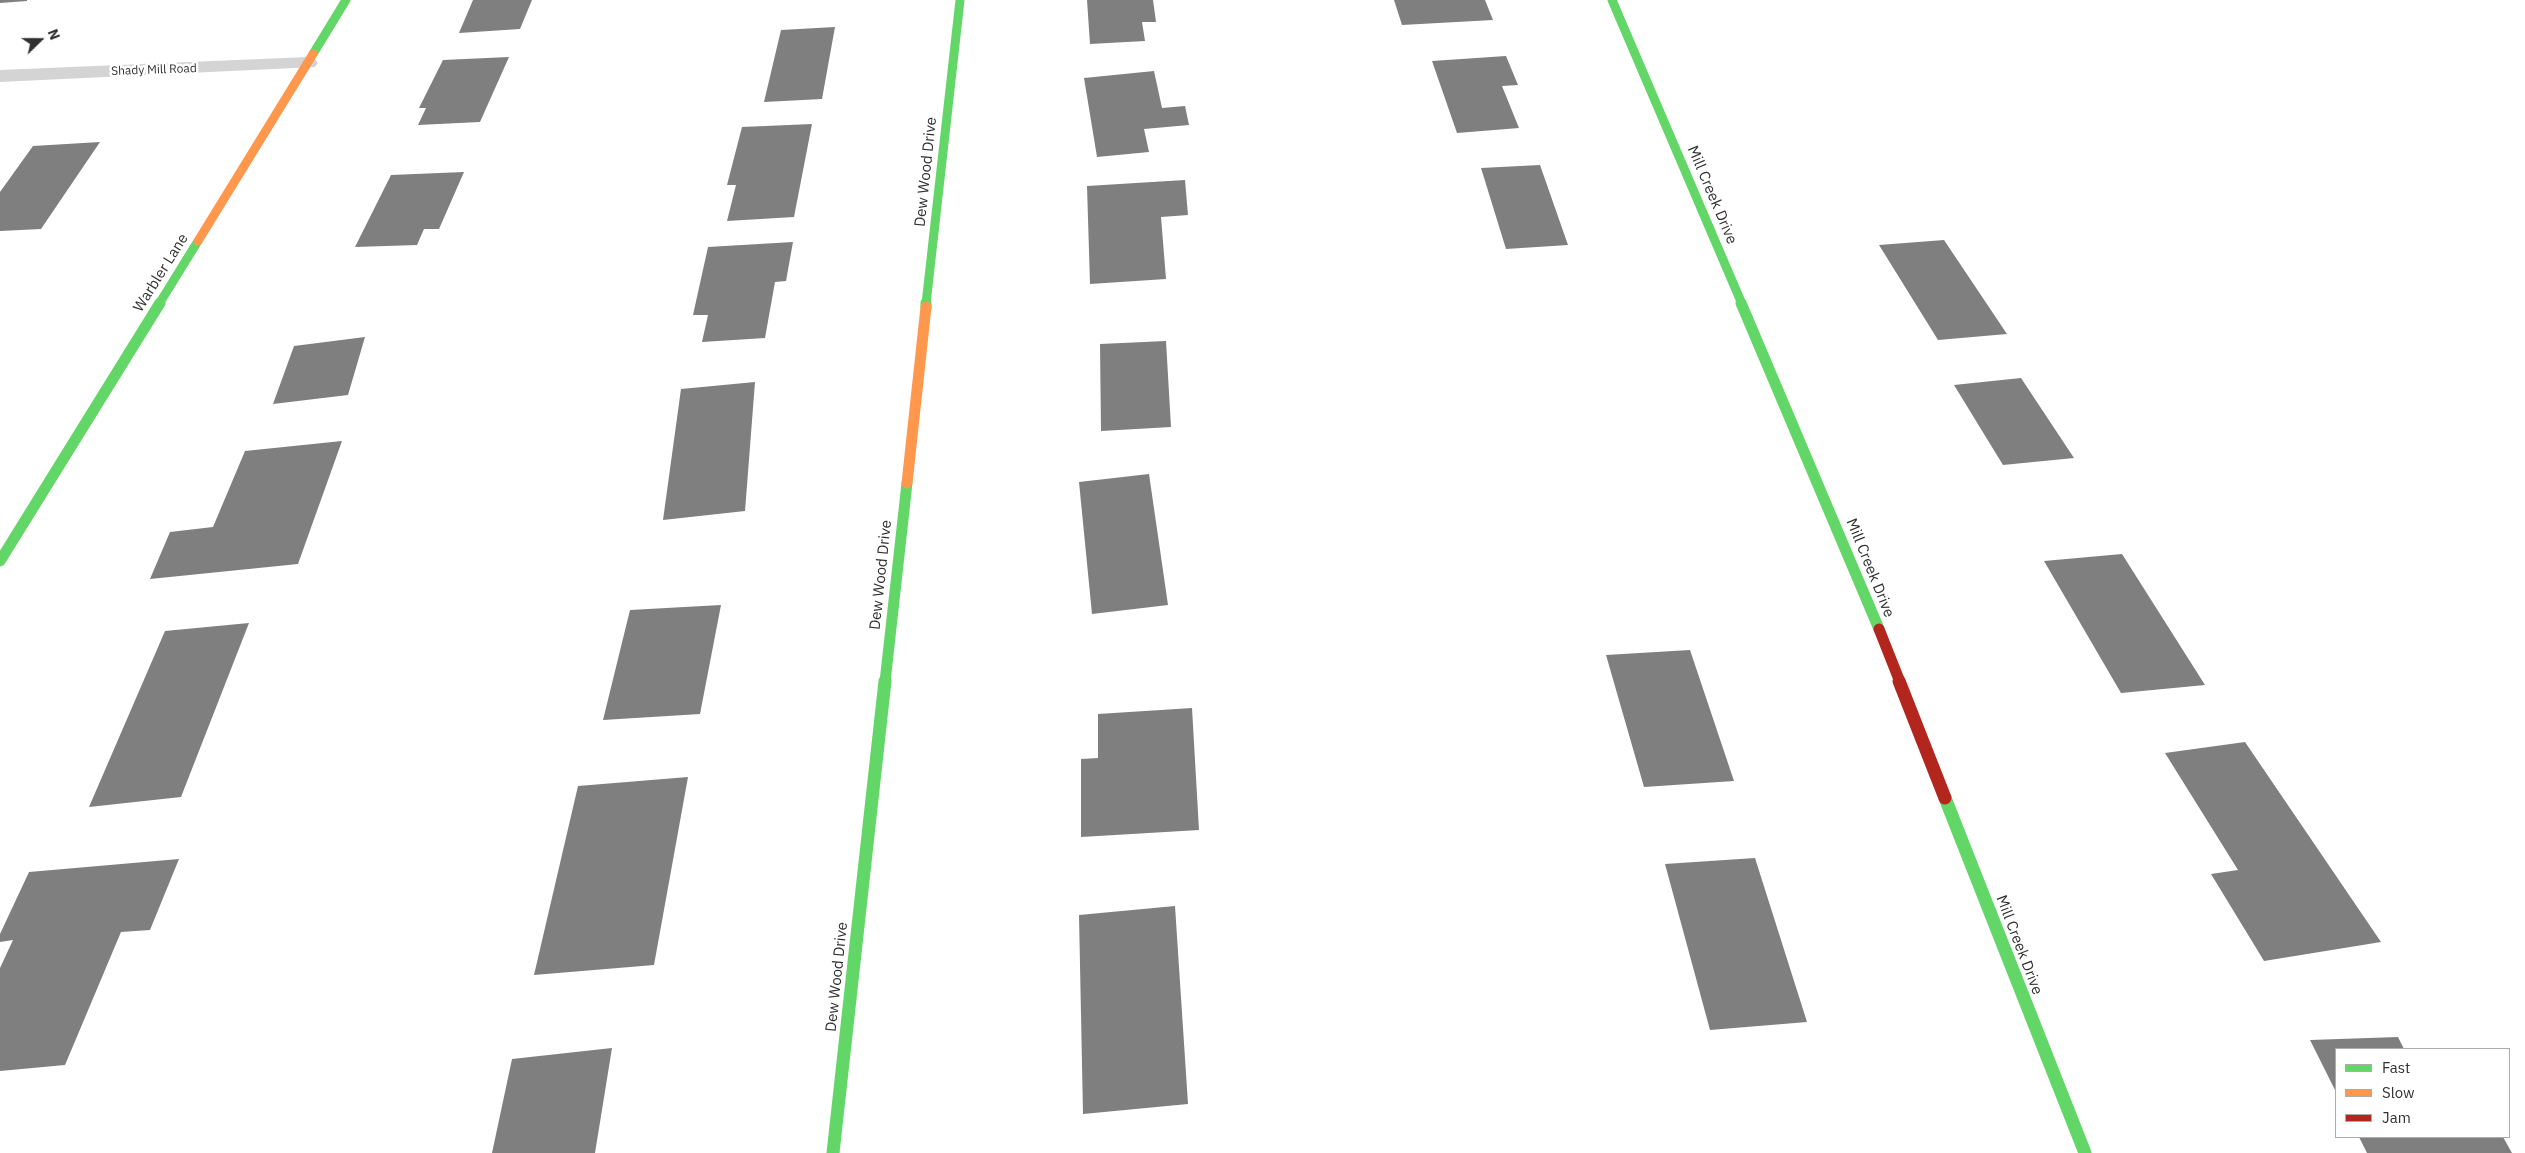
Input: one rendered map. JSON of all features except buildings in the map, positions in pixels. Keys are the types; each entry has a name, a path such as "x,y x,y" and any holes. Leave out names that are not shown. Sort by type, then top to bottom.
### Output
{"street":[{"name":"Warbler Lane","path":"0,561 346,0"},
{"name":"Dew Wood Drive","path":"833,1153 960,0"},
{"name":"Mill Creek Drive","path":"1612,0 1851,560 2084,1153"},
{"name":"Shady Mill Road","path":"0,76 308,64"}],"traffic: fast":[{"path":"313,54 346,0"},
{"path":"926,307 960,0"},
{"path":"1612,0 1851,559 1879,629"},
{"path":"0,561 198,241"},
{"path":"833,1153 907,483"},
{"path":"1945,798 2085,1153"}],"traffic: slow":[{"path":"198,241 313,54"},
{"path":"907,483 926,307"}],"traffic: jam":[{"path":"1879,629 1945,798"}]}
